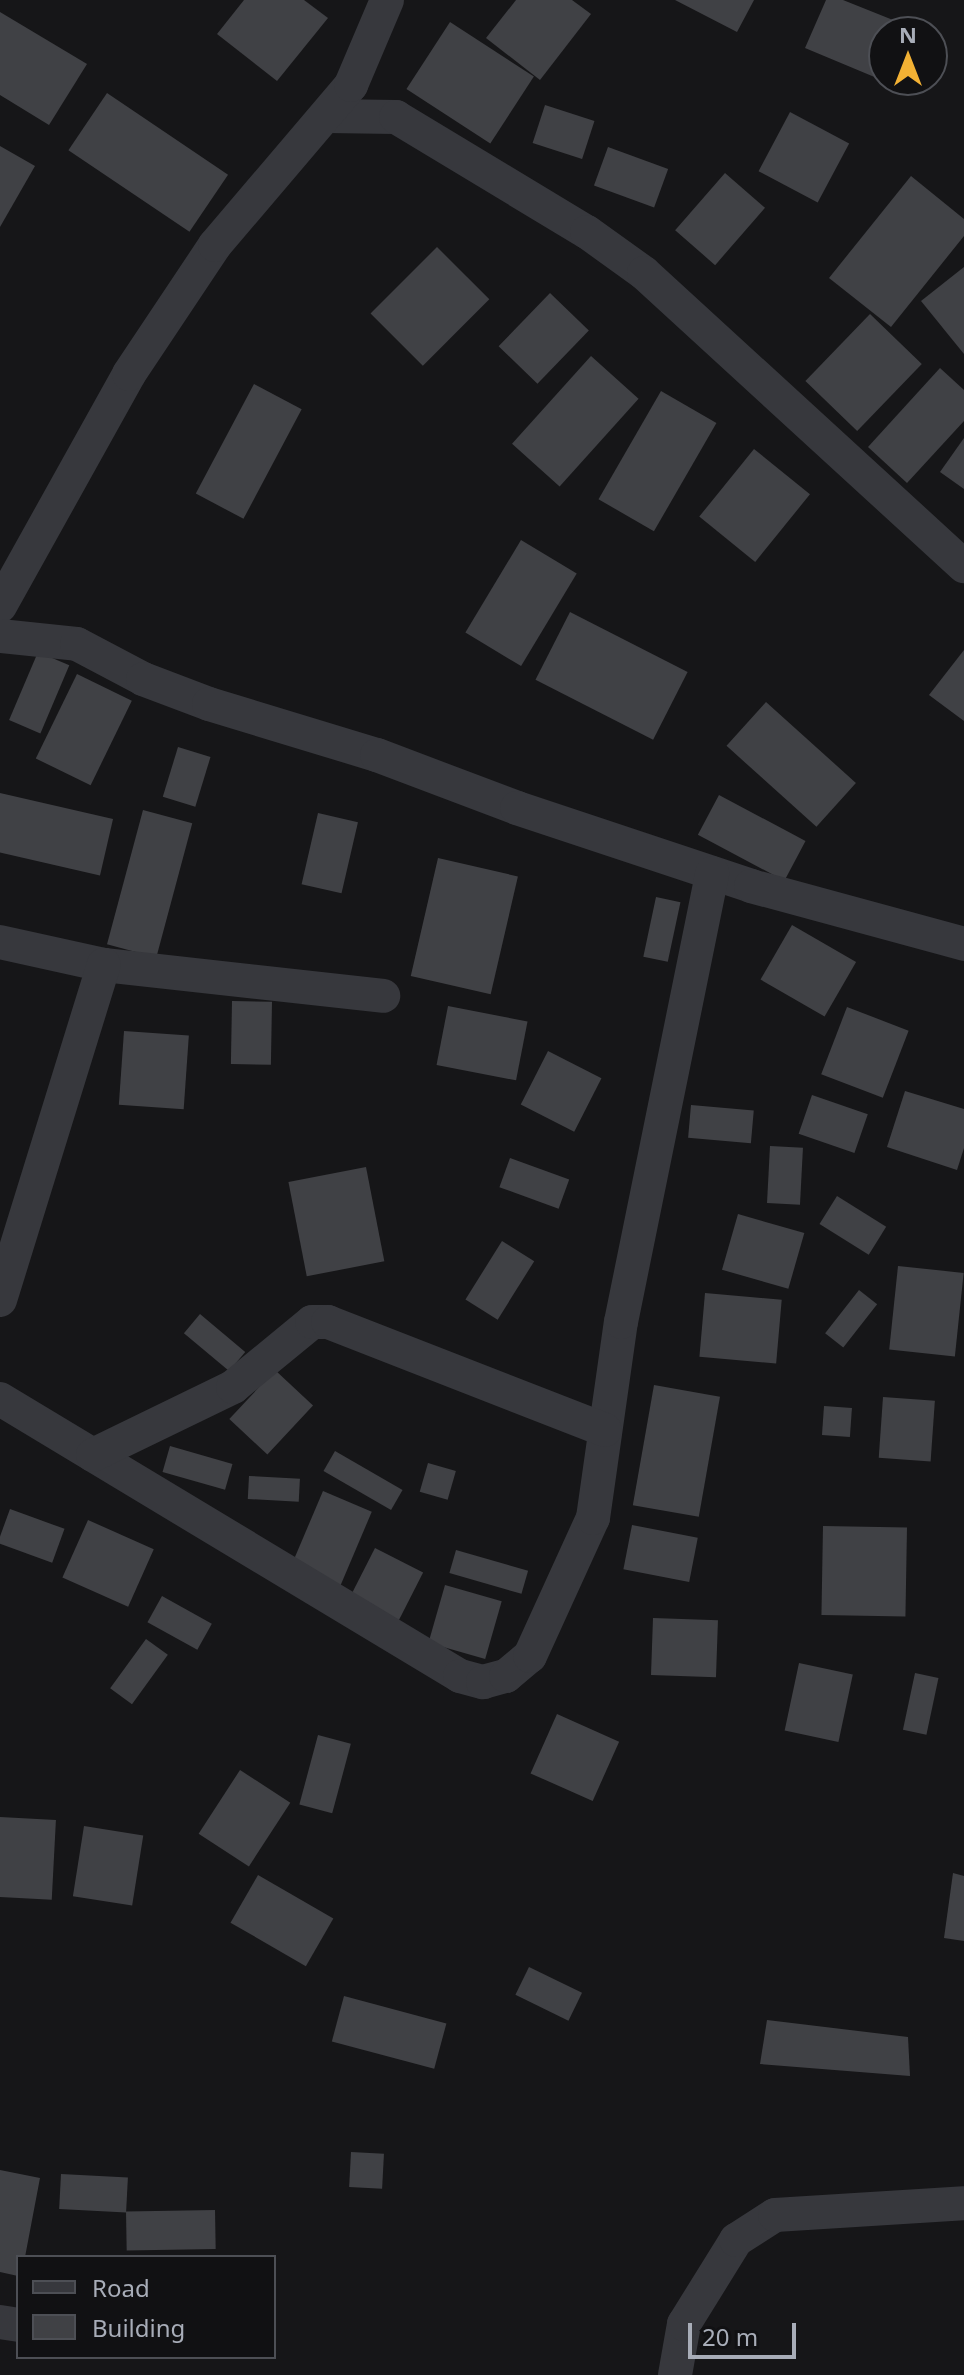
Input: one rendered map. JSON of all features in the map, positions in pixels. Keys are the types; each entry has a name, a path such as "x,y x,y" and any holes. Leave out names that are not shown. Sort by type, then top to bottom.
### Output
{"street":[{"path":"0,606 129,374 215,245 328,116 351,85 387,0"},
{"path":"328,116 396,117 587,232 644,273 964,566"},
{"path":"0,636 77,644 143,679 209,704 377,755 712,873 964,944"},
{"path":"0,1399 460,1676 483,1682 506,1676 530,1656 593,1518 621,1322 712,873"},
{"path":"0,942 104,965 383,996"},
{"path":"0,1300 104,965"},
{"path":"93,1455 233,1387 312,1322 328,1322 605,1430"},
{"path":"675,2375 684,2324 736,2240 775,2215 964,2203"}],"building":[{"path":"244,0 304,0 328,18 277,81 217,34"},
{"path":"516,0 572,0 591,14 540,80 486,38"},
{"path":"675,0 754,0 737,32"},
{"path":"826,0 843,0 883,16 868,16 868,74 805,48"},
{"path":"0,12 87,64 49,125 0,95"},
{"path":"450,22 534,76 490,144 406,89"},
{"path":"107,93 228,175 189,232 68,150"},
{"path":"545,105 594,121 582,159 533,143"},
{"path":"790,112 849,143 818,203 759,171"},
{"path":"0,146 35,166 0,227"},
{"path":"608,147 668,169 654,207 594,186"},
{"path":"725,173 765,208 715,265 675,230"},
{"path":"911,176 964,219 964,236 891,327 829,278"},
{"path":"437,247 489,299 423,366 371,313"},
{"path":"964,267 964,354 921,301"},
{"path":"550,293 589,331 537,384 499,346"},
{"path":"870,314 922,364 857,431 805,381"},
{"path":"591,356 639,399 560,487 512,444"},
{"path":"940,368 964,390 964,421 907,483 868,447"},
{"path":"254,384 302,409 243,519 196,493"},
{"path":"661,391 716,423 654,531 598,499"},
{"path":"964,438 964,489 940,472"},
{"path":"754,449 810,494 755,562 699,517"},
{"path":"521,540 577,573 521,666 465,633"},
{"path":"570,612 688,672 653,740 535,680"},
{"path":"964,650 964,721 929,695"},
{"path":"38,652 69,665 40,733 9,720"},
{"path":"77,674 132,701 91,785 36,758"},
{"path":"766,702 856,783 816,827 727,746"},
{"path":"178,747 211,757 195,807 163,797"},
{"path":"0,793 113,819 100,876 0,853"},
{"path":"719,795 806,841 784,881 698,835"},
{"path":"143,810 192,823 156,957 107,944"},
{"path":"318,813 358,822 342,893 302,884"},
{"path":"438,858 518,876 491,994 411,976"},
{"path":"656,897 680,902 668,962 643,957"},
{"path":"792,925 856,962 825,1017 760,980"},
{"path":"232,1001 272,1002 271,1065 231,1064"},
{"path":"448,1006 528,1021 516,1080 437,1065"},
{"path":"847,1007 909,1031 883,1098 821,1074"},
{"path":"124,1031 189,1036 184,1109 119,1105"},
{"path":"548,1051 601,1078 574,1132 521,1104"},
{"path":"905,1091 964,1109 964,1148 957,1170 887,1147"},
{"path":"812,1095 868,1114 854,1153 799,1134"},
{"path":"691,1105 754,1110 751,1143 688,1138"},
{"path":"770,1146 803,1148 800,1205 767,1203"},
{"path":"510,1158 569,1180 559,1209 499,1187"},
{"path":"366,1167 384,1261 307,1276 288,1182"},
{"path":"837,1196 886,1227 869,1255 820,1224"},
{"path":"738,1214 804,1233 788,1289 722,1270"},
{"path":"502,1241 534,1261 498,1320 465,1300"},
{"path":"898,1266 964,1273 955,1356 889,1350"},
{"path":"859,1290 877,1304 843,1348 825,1333"},
{"path":"705,1293 782,1300 776,1363 699,1357"},
{"path":"200,1314 245,1352 229,1371 184,1333"},
{"path":"275,1370 313,1405 267,1454 229,1419"},
{"path":"654,1385 720,1397 699,1517 633,1505"},
{"path":"883,1397 935,1401 931,1461 879,1458"},
{"path":"824,1406 852,1408 850,1437 822,1435"},
{"path":"170,1446 232,1464 225,1490 163,1472"},
{"path":"335,1451 403,1490 391,1510 324,1471"},
{"path":"428,1463 456,1471 448,1500 420,1492"},
{"path":"249,1476 300,1479 299,1502 248,1499"},
{"path":"323,1491 372,1512 336,1595 287,1575"},
{"path":"10,1509 65,1529 52,1563 0,1544"},
{"path":"88,1520 154,1549 128,1607 62,1578"},
{"path":"632,1525 698,1538 689,1582 623,1569"},
{"path":"823,1526 907,1527 905,1616 821,1615"},
{"path":"375,1548 423,1573 397,1624 349,1600"},
{"path":"456,1550 528,1571 521,1594 449,1573"},
{"path":"445,1585 502,1601 485,1659 428,1643"},
{"path":"162,1596 212,1624 197,1650 147,1622"},
{"path":"653,1618 718,1620 716,1677 651,1675"},
{"path":"146,1639 168,1655 132,1704 110,1688"},
{"path":"799,1663 853,1674 838,1742 785,1730"},
{"path":"915,1673 938,1678 926,1735 903,1730"},
{"path":"557,1714 619,1742 593,1801 531,1773"},
{"path":"318,1735 351,1744 332,1813 299,1805"},
{"path":"240,1770 290,1803 249,1866 199,1834"},
{"path":"0,1817 56,1820 52,1900 0,1897"},
{"path":"84,1826 143,1835 132,1906 73,1896"},
{"path":"953,1873 964,1876 964,1941 944,1938"},
{"path":"258,1875 333,1918 306,1966 230,1923"},
{"path":"529,1967 582,1993 568,2021 515,1995"},
{"path":"344,1996 446,2023 434,2069 332,2041"},
{"path":"767,2020 908,2037 910,2076 760,2064"},
{"path":"351,2152 384,2154 382,2189 349,2187"},
{"path":"0,2170 40,2178 25,2255 16,2255 16,2276 0,2272"},
{"path":"61,2174 128,2178 126,2212 59,2209"},
{"path":"215,2210 216,2249 127,2251 126,2212"}]}
